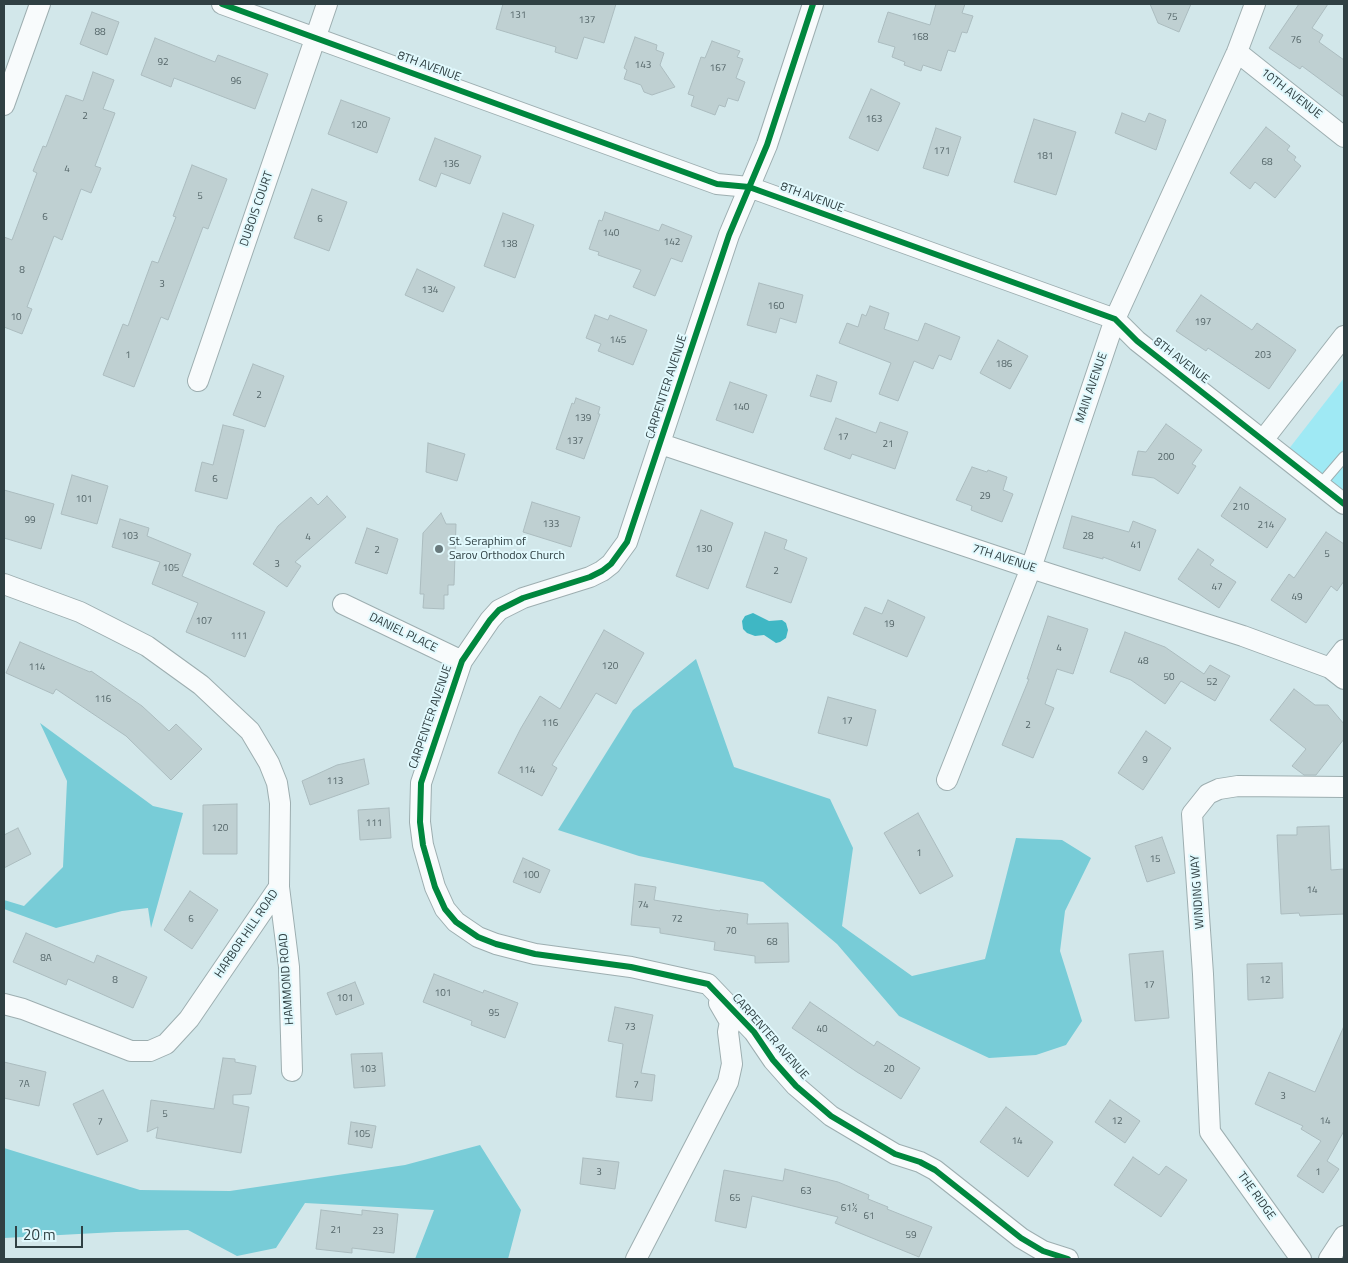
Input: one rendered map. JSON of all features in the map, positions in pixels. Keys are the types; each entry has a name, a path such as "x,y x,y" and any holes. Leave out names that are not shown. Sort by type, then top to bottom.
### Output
{"street":[{"path":"4,105 40,4"},
{"name":"8TH AVENUE","path":"222,4 717,184 749,187 1115,319 1138,340 1344,504"},
{"name":"DUBOIS COURT","path":"198,381 327,4"},
{"name":"CARPENTER AVENUE","path":"813,4 766,145 729,235 627,542 611,564 602,571 590,577 523,598 499,610 462,661 421,782 420,822 423,845 435,886 445,909 456,922 478,937 496,944 535,954 631,967 708,984 754,1032 796,1086 831,1116 895,1154 920,1162 934,1170 1021,1238 1042,1251 1068,1259"},
{"name":"MAIN AVENUE","path":"948,780 1032,568 1115,319 1237,52 1255,4"},
{"name":"10TH AVENUE","path":"1237,52 1344,137"},
{"path":"1263,440 1344,336"},
{"name":"7TH AVENUE","path":"661,444 1032,568 1243,636 1337,673"},
{"name":"HARBOR HILL ROAD","path":"4,584 80,612 148,646 201,685 250,731 269,763 277,784 280,803 279,888 190,1019 166,1044 150,1051 131,1051 23,1009 4,1004"},
{"name":"DANIEL PLACE","path":"343,604 462,661"},
{"path":"1337,673 1344,650"},
{"name":"WINDING WAY","path":"1210,1132 1203,974 1192,814 1208,794 1219,789 1238,786 1344,786"},
{"name":"HAMMOND ROAD","path":"279,888 289,967 292,1071"},
{"name":"CARPENTER AVENUE","path":"636,1259 728,1082 732,1064 728,1032 730,1022 708,984"},
{"name":"THE RIDGE","path":"1210,1132 1302,1259"},
{"path":"1329,1259 1344,1236"}],"lane":[{"path":"1320,485 1344,457"}],"shaded area":[{"path":"1344,378 1344,493 1288,450"},
{"path":"753,613 769,621 782,620 786,623 788,630 786,638 776,643 764,635 755,636 747,633 743,629 742,621 745,616"},
{"path":"696,659 734,767 830,799 853,848 842,926 912,976 985,959 1016,838 1062,840 1091,858 1065,911 1060,951 1082,1021 1066,1045 1036,1055 989,1058 899,1016 837,944 763,882 639,856 558,830 633,710"},
{"path":"40,723 153,806 183,813 151,928 148,908 122,911 56,928 4,909 4,900 24,906 63,867 67,781"},
{"path":"480,1145 521,1210 508,1259 415,1259 434,1210 305,1203 276,1248 237,1256 188,1230 4,1238 4,1148 140,1190 230,1191 405,1165"}],"building":[{"path":"503,4 616,4 604,43 584,37 577,59 555,52 556,47 496,29"},
{"path":"936,4 965,4 962,13 973,16 967,33 962,32 955,52 948,50 941,71 923,65 921,71 904,65 905,62 892,57 895,47 878,42 888,12 930,25"},
{"path":"1150,4 1191,4 1179,32 1158,23"},
{"path":"1299,4 1328,4 1312,28 1323,35 1319,42 1344,60 1344,97 1302,66 1300,69 1269,48"},
{"path":"92,12 119,22 107,55 80,44"},
{"path":"635,37 657,45 656,50 664,53 660,65 675,87 652,95 644,92 641,85 624,79 627,70 624,68"},
{"path":"155,38 215,62 218,55 268,74 255,109 174,78 171,87 141,75"},
{"path":"712,41 740,51 737,57 743,59 736,78 745,82 738,101 728,98 725,107 719,105 715,115 691,106 694,96 688,94 701,57 705,58"},
{"path":"93,72 114,80 103,109 115,113 95,166 101,168 91,193 81,189 62,240 54,236 27,307 32,309 22,334 4,327 4,237 12,240 37,173 33,171 43,146 46,147 66,95 83,101"},
{"path":"871,89 900,103 878,151 849,138"},
{"path":"341,100 390,118 377,153 328,134"},
{"path":"1122,113 1145,122 1149,113 1166,120 1156,150 1115,133"},
{"path":"1034,119 1076,132 1056,195 1014,182"},
{"path":"1266,127 1290,146 1287,150 1296,157 1294,160 1301,166 1275,198 1255,182 1250,189 1230,173"},
{"path":"936,128 961,137 948,176 923,168"},
{"path":"435,138 481,156 470,184 441,173 436,187 419,180"},
{"path":"192,165 227,179 208,229 203,227 168,320 161,317 134,387 103,375 123,324 128,326 152,261 158,263 176,217 173,216"},
{"path":"312,189 347,202 329,251 294,238"},
{"path":"605,212 659,231 662,224 692,236 682,262 671,258 655,296 633,287 641,270 598,255 599,252 589,249 599,220 602,221"},
{"path":"503,213 534,225 515,278 484,266"},
{"path":"417,269 455,287 443,312 405,295"},
{"path":"759,283 803,295 796,323 780,318 776,333 747,325"},
{"path":"1201,295 1252,330 1257,323 1296,350 1269,389 1208,348 1206,351 1176,331"},
{"path":"870,306 889,313 884,329 918,341 925,323 960,337 951,360 939,355 933,369 914,361 898,401 879,394 891,363 839,343 847,323 858,327 862,314 866,316"},
{"path":"595,315 608,320 610,315 647,330 633,365 598,351 601,344 586,338"},
{"path":"998,340 1028,356 1010,389 980,373"},
{"path":"253,364 284,376 265,427 233,415"},
{"path":"817,375 837,382 831,402 810,396"},
{"path":"730,382 767,395 753,433 716,420"},
{"path":"576,398 600,407 598,414 600,414 584,459 556,449 572,403 574,404"},
{"path":"836,418 876,433 880,422 908,432 895,469 852,454 850,459 824,449"},
{"path":"1166,424 1202,450 1192,464 1196,466 1178,494 1154,478 1132,475 1138,451 1146,452"},
{"path":"223,425 244,430 227,499 195,491 202,462 213,465"},
{"path":"428,443 465,454 457,481 426,472"},
{"path":"972,467 987,472 988,470 1007,477 1003,490 1013,494 1002,522 971,510 972,506 956,500"},
{"path":"72,475 108,486 97,524 61,514"},
{"path":"1240,487 1286,519 1267,548 1221,516"},
{"path":"4,490 54,504 41,549 4,538"},
{"path":"327,496 346,517 295,562 301,566 287,587 253,564 278,526 311,497 318,505"},
{"path":"532,502 580,517 571,547 523,532"},
{"path":"701,510 733,523 708,589 676,576"},
{"name":"St. Seraphim of Sarov Orthodox Church","path":"441,513 446,524 456,524 454,585 448,585 448,595 444,595 444,609 423,608 424,594 420,594 423,533"},
{"path":"1072,516 1129,532 1133,521 1156,530 1140,571 1103,557 1103,559 1063,548"},
{"path":"120,519 149,528 147,536 191,554 182,576 265,612 245,657 186,632 198,603 152,584 160,562 112,547"},
{"path":"367,528 398,539 387,574 355,563"},
{"path":"765,532 787,540 784,549 807,558 791,603 746,587"},
{"path":"1326,532 1344,544 1344,581 1337,591 1331,586 1306,623 1271,600 1289,574 1294,578"},
{"path":"1198,549 1214,560 1210,565 1236,582 1219,608 1178,579"},
{"path":"888,600 925,617 907,657 853,634 865,607 882,614"},
{"path":"1048,616 1088,629 1073,674 1057,669 1045,704 1054,708 1033,758 1002,745 1029,679 1027,679"},
{"path":"604,630 644,653 616,704 596,693 552,765 557,768 542,796 498,773 540,696 560,709"},
{"path":"1125,632 1165,647 1204,674 1210,665 1230,676 1215,701 1181,681 1165,704 1131,680 1110,672"},
{"path":"20,642 91,671 142,706 169,731 176,724 202,749 171,780 126,736 56,689 53,694 6,673"},
{"path":"1294,689 1315,705 1328,705 1344,724 1344,739 1316,775 1304,775 1292,766 1306,749 1270,720"},
{"path":"828,697 876,710 867,746 818,733"},
{"path":"1146,731 1171,748 1143,790 1118,773"},
{"path":"364,759 369,784 310,805 302,781 337,765"},
{"path":"237,804 237,854 203,854 203,805"},
{"path":"389,808 391,838 360,840 358,810"},
{"path":"918,813 953,876 920,894 884,833"},
{"path":"1329,826 1331,870 1344,869 1344,914 1300,916 1299,913 1281,914 1277,835 1297,835 1297,827"},
{"path":"18,828 31,854 4,868 4,835"},
{"path":"1162,837 1175,873 1147,882 1135,846"},
{"path":"523,858 550,870 540,893 513,882"},
{"path":"635,884 656,887 654,900 748,914 747,924 788,923 789,962 755,963 755,956 714,950 715,942 660,933 660,928 631,925"},
{"path":"190,891 218,910 192,949 164,930"},
{"path":"26,933 94,963 97,955 147,977 133,1008 68,979 66,985 13,962"},
{"path":"1163,951 1169,1018 1135,1021 1129,954"},
{"path":"1282,963 1283,998 1248,1000 1247,964"},
{"path":"434,974 483,993 484,990 518,1003 505,1038 471,1025 472,1021 423,1002"},
{"path":"355,982 364,1004 336,1015 327,993"},
{"path":"810,1002 874,1046 877,1041 920,1068 901,1099 792,1028"},
{"path":"615,1007 653,1015 641,1073 655,1075 652,1101 616,1097 623,1044 608,1041"},
{"path":"1344,1026 1344,1131 1327,1161 1339,1169 1323,1193 1297,1176 1321,1141 1301,1129 1303,1126 1255,1104 1269,1072 1315,1092"},
{"path":"382,1053 385,1086 354,1088 351,1054"},
{"path":"223,1058 235,1059 235,1062 256,1066 251,1094 233,1095 233,1104 249,1107 241,1153 156,1138 158,1127 147,1132 151,1100 214,1109"},
{"path":"4,1062 46,1072 39,1106 4,1098"},
{"path":"103,1090 128,1141 97,1155 73,1104"},
{"path":"1110,1100 1140,1121 1125,1143 1095,1122"},
{"path":"1006,1107 1053,1142 1028,1177 980,1142"},
{"path":"351,1122 376,1126 372,1148 348,1144"},
{"path":"1133,1157 1159,1175 1166,1166 1187,1180 1161,1217 1114,1185"},
{"path":"583,1158 619,1162 615,1189 580,1184"},
{"path":"785,1169 838,1182 869,1195 868,1199 888,1207 887,1209 932,1227 919,1257 835,1223 838,1217 752,1196 746,1228 715,1221 724,1170 783,1181"},
{"path":"321,1210 362,1215 362,1210 398,1214 394,1253 352,1248 352,1253 316,1249"}],"cycle path":[{"path":"222,4 717,184 749,187 1115,319 1137,341 1344,504"},
{"path":"813,4 767,145 729,235 627,542 611,564 602,571 590,577 523,598 499,610 462,661 421,783 420,822 423,845 435,887 445,909 456,922 478,937 496,944 535,954 631,967 708,984 754,1032 773,1060 796,1086 831,1116 895,1154 920,1162 935,1170 1021,1238 1043,1251 1068,1259"}],"place":[{"name":"St. Seraphim of Sarov Orthodox Church","path":"439,549"}]}
